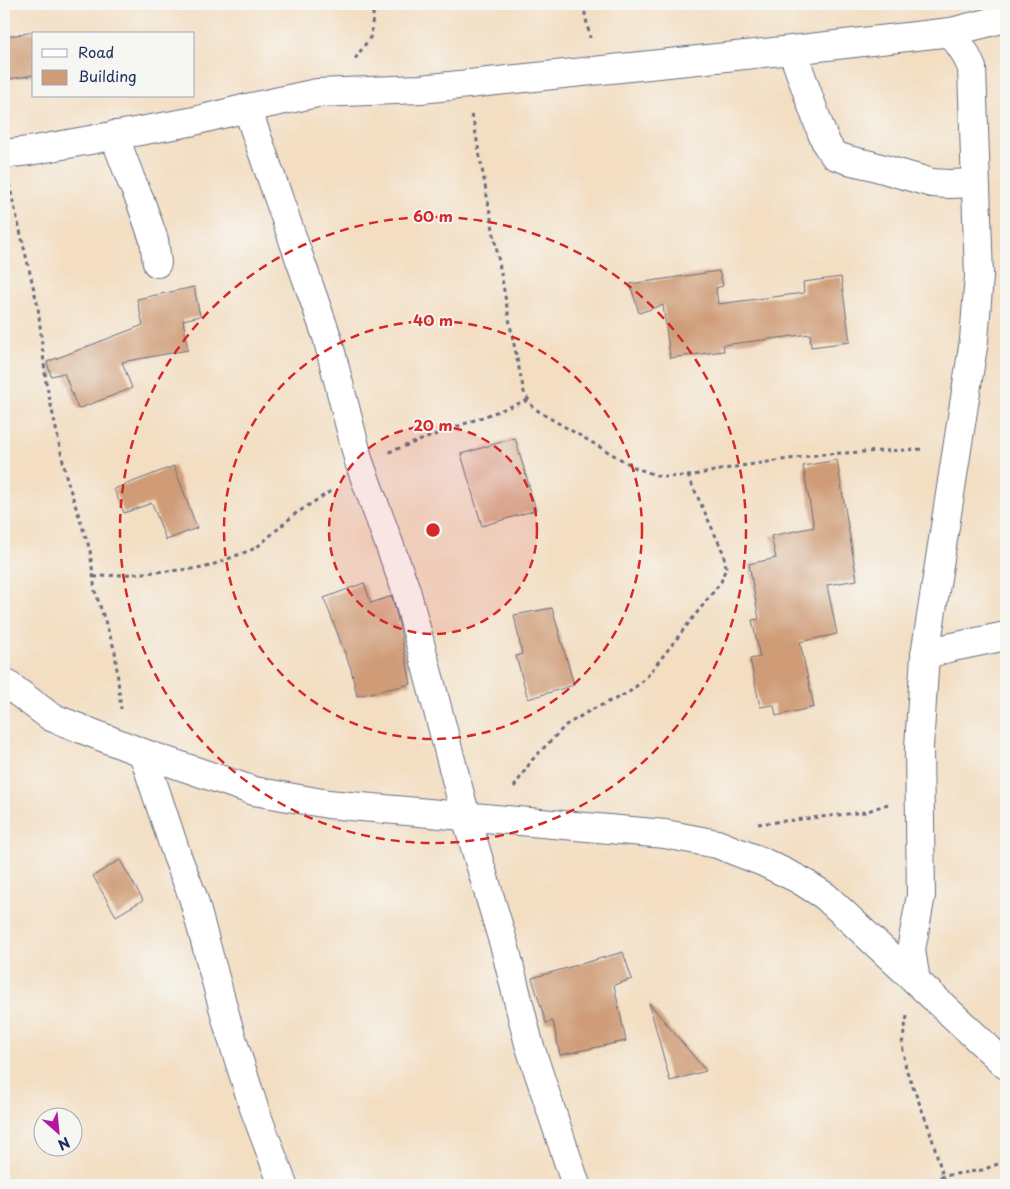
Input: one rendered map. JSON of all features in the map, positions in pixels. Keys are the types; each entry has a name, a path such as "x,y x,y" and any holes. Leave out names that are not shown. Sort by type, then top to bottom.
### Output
{"street":[{"path":"4,154 190,122 317,93 421,89 792,50 951,32 1006,18"},
{"path":"916,981 911,950 921,895 919,746 925,655 974,340 979,276 972,68 965,53 951,32"},
{"path":"792,50 820,131 834,155 932,183 975,183"},
{"path":"247,108 326,337 359,462 406,590 479,818 505,948 529,1044 576,1185"},
{"path":"114,135 154,240 157,263"},
{"path":"925,655 948,648 1006,636"},
{"path":"4,682 51,717 143,753 254,792 328,804 665,834 718,844 772,866 826,896 1006,1065"},
{"path":"143,753 177,856 193,897 234,1046 254,1108 283,1185"}],"path":[{"path":"332,92 371,36 374,4"},
{"path":"461,84 474,124 524,392 532,406 541,413 636,468 661,477 688,476 823,454 957,448"},
{"path":"8,183 38,307 46,382 65,470 90,550 95,591 114,651 122,718 143,753"},
{"path":"94,577 204,568 256,548 295,514 342,483 359,462 528,400"},
{"path":"479,818 566,724 628,693 645,679 721,582 726,567 723,552 688,476"},
{"path":"750,825 865,812 887,804 905,789 919,770"},
{"path":"916,981 907,1012 902,1044 906,1069 929,1128 947,1185"},
{"path":"918,1185 943,1176 982,1170 1006,1161"}],"building":[{"path":"32,32 32,75 4,80 4,37"},
{"path":"719,271 723,286 716,288 718,304 804,293 803,282 841,277 850,342 811,347 810,334 723,345 724,351 670,358 663,305 639,313 630,284"},
{"path":"194,287 200,316 183,320 188,350 122,362 132,388 78,409 64,373 51,376 47,362 143,325 137,299"},
{"path":"515,438 536,510 482,526 461,454"},
{"path":"837,460 857,580 827,585 837,634 800,642 814,707 776,716 774,705 760,707 750,659 760,657 752,620 759,619 749,564 776,558 771,536 814,527 803,466"},
{"path":"174,466 197,528 166,540 152,503 124,513 114,489"},
{"path":"364,583 371,603 392,596 411,684 357,696 351,669 324,598"},
{"path":"552,608 574,685 528,699 516,656 522,654 514,615"},
{"path":"120,860 143,900 116,916 93,876"},
{"path":"623,952 632,979 614,985 626,1041 560,1055 553,1021 546,1023 532,978"},
{"path":"649,1003 706,1071 670,1081"}]}
